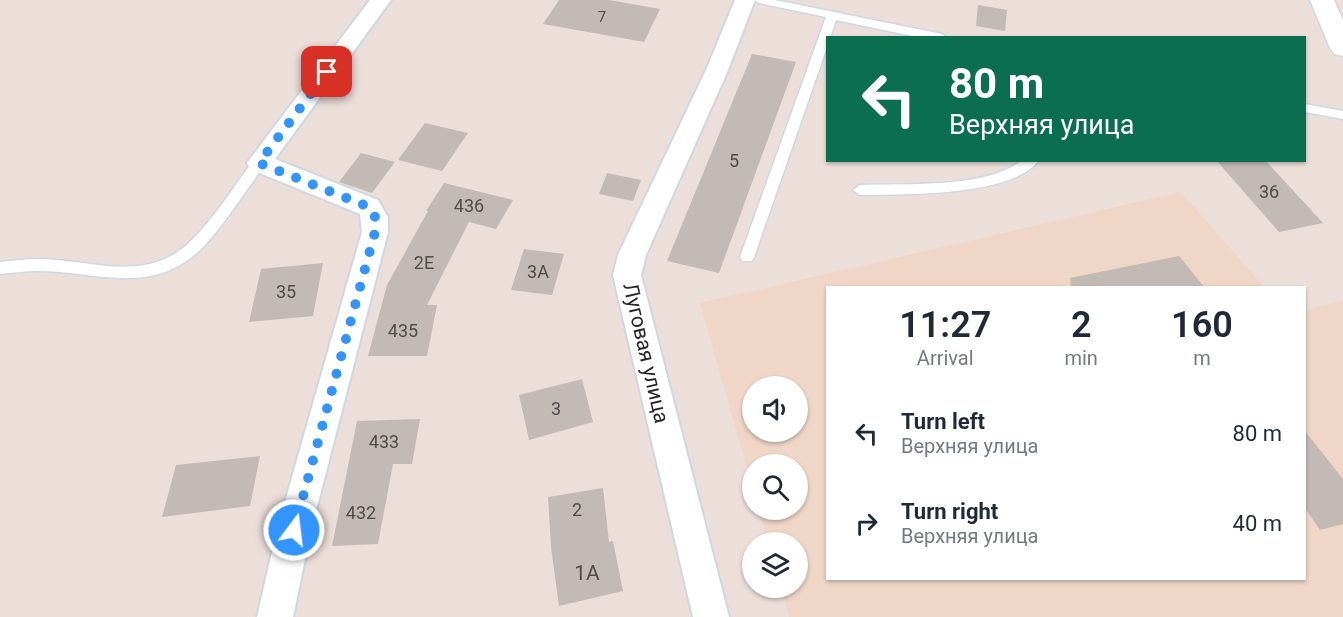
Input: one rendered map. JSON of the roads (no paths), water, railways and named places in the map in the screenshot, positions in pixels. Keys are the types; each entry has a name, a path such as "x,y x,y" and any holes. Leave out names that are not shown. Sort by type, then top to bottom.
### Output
{"street":[{"path":"275,617 294,530 375,232 375,217 369,207 259,163 381,0"},
{"name":"Луговая улица","path":"711,617 627,275 632,255 717,70 745,0"},
{"path":"1322,0 1343,48"}],"lane":[{"path":"759,0 932,36"},
{"path":"747,257 832,16"},
{"path":"1306,108 1343,115"},
{"path":"860,190 967,184 1013,175 1030,162"},
{"path":"1,269 37,265 123,274 159,269 179,259 198,243 259,163"}]}
